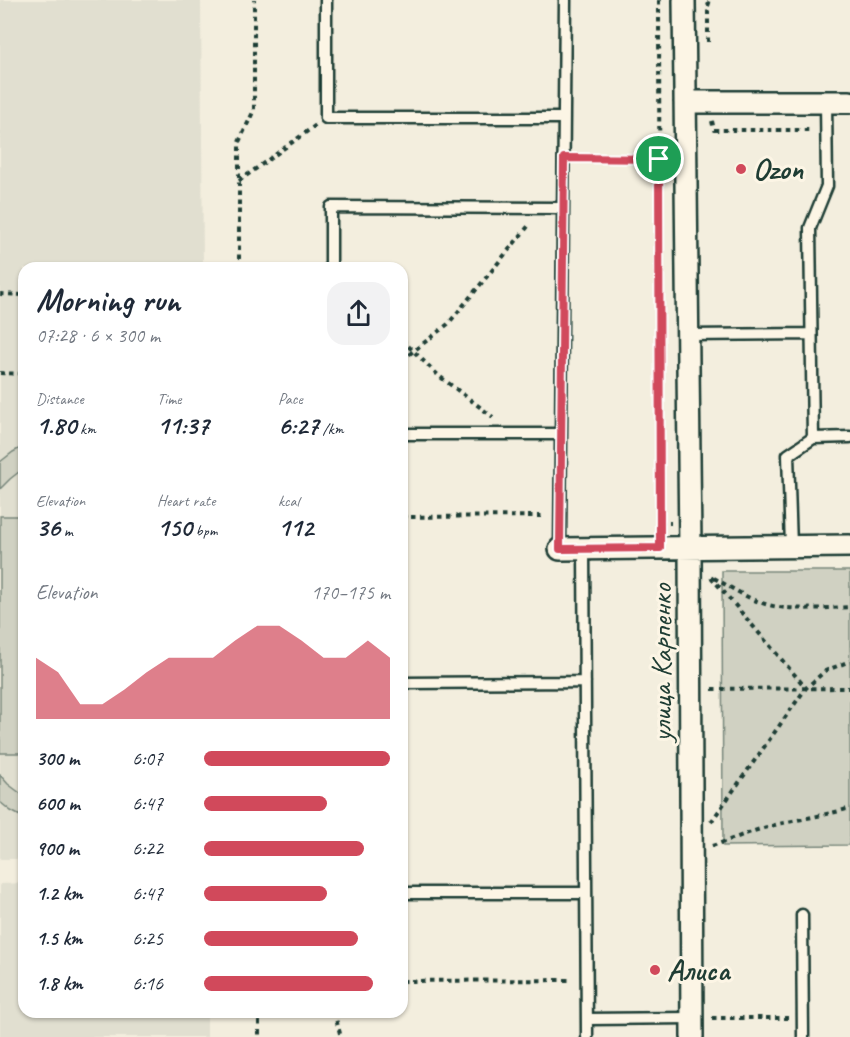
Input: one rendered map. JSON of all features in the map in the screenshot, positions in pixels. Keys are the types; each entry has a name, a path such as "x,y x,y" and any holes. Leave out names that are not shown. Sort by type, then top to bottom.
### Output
{"street":[{"name":"улица Карпенко","path":"684,0 698,1025"},
{"path":"685,102 850,102"},
{"path":"560,549 850,546"}],"lane":[{"path":"326,0 326,118 564,118"},
{"path":"560,549 565,0"},
{"path":"813,438 810,228 827,186 826,102"},
{"path":"331,262 331,207 563,208"},
{"path":"688,335 811,334"},
{"path":"408,434 561,434"},
{"path":"791,546 788,455 813,438 850,437"},
{"path":"584,548 587,1037"},
{"path":"408,683 585,682"},
{"path":"408,893 586,893"},
{"path":"802,915 802,1037"},
{"path":"587,1019 698,1025"}],"path":[{"path":"239,262 239,142 254,110 254,0"},
{"path":"659,0 660,548"},
{"path":"708,42 710,0"},
{"path":"707,102 714,129 815,130"},
{"path":"239,181 326,118"},
{"path":"564,158 659,159"},
{"path":"408,356 448,324 543,208"},
{"path":"0,294 18,295"},
{"path":"408,346 439,376 514,434"},
{"path":"0,374 18,374"},
{"path":"408,517 561,516"},
{"path":"806,688 711,576 749,598 771,606 850,607"},
{"path":"711,822 806,688 825,671 850,661"},
{"path":"711,689 850,688"},
{"path":"711,846 769,827 831,814 850,807"},
{"path":"408,981 587,980"},
{"path":"259,1018 259,1037"},
{"path":"336,1018 341,1037"},
{"path":"698,1025 802,1018"}],"shaded area":[{"path":"0,0 201,0 203,262 18,262 18,859 0,859"},
{"path":"18,449 18,473 0,489 0,462"},
{"path":"0,516 18,516 18,753 0,753"},
{"path":"722,571 850,571 850,845 723,846"},
{"path":"0,775 18,792 18,815 0,802"},
{"path":"18,883 18,1018 207,1018 207,1037 0,1037 0,884"}],"place":[{"name":"Ozon","path":"741,169"},
{"name":"Алиса","path":"655,970"}],"route":[{"path":"564,158 659,159 660,548 560,549 564,158"}]}
